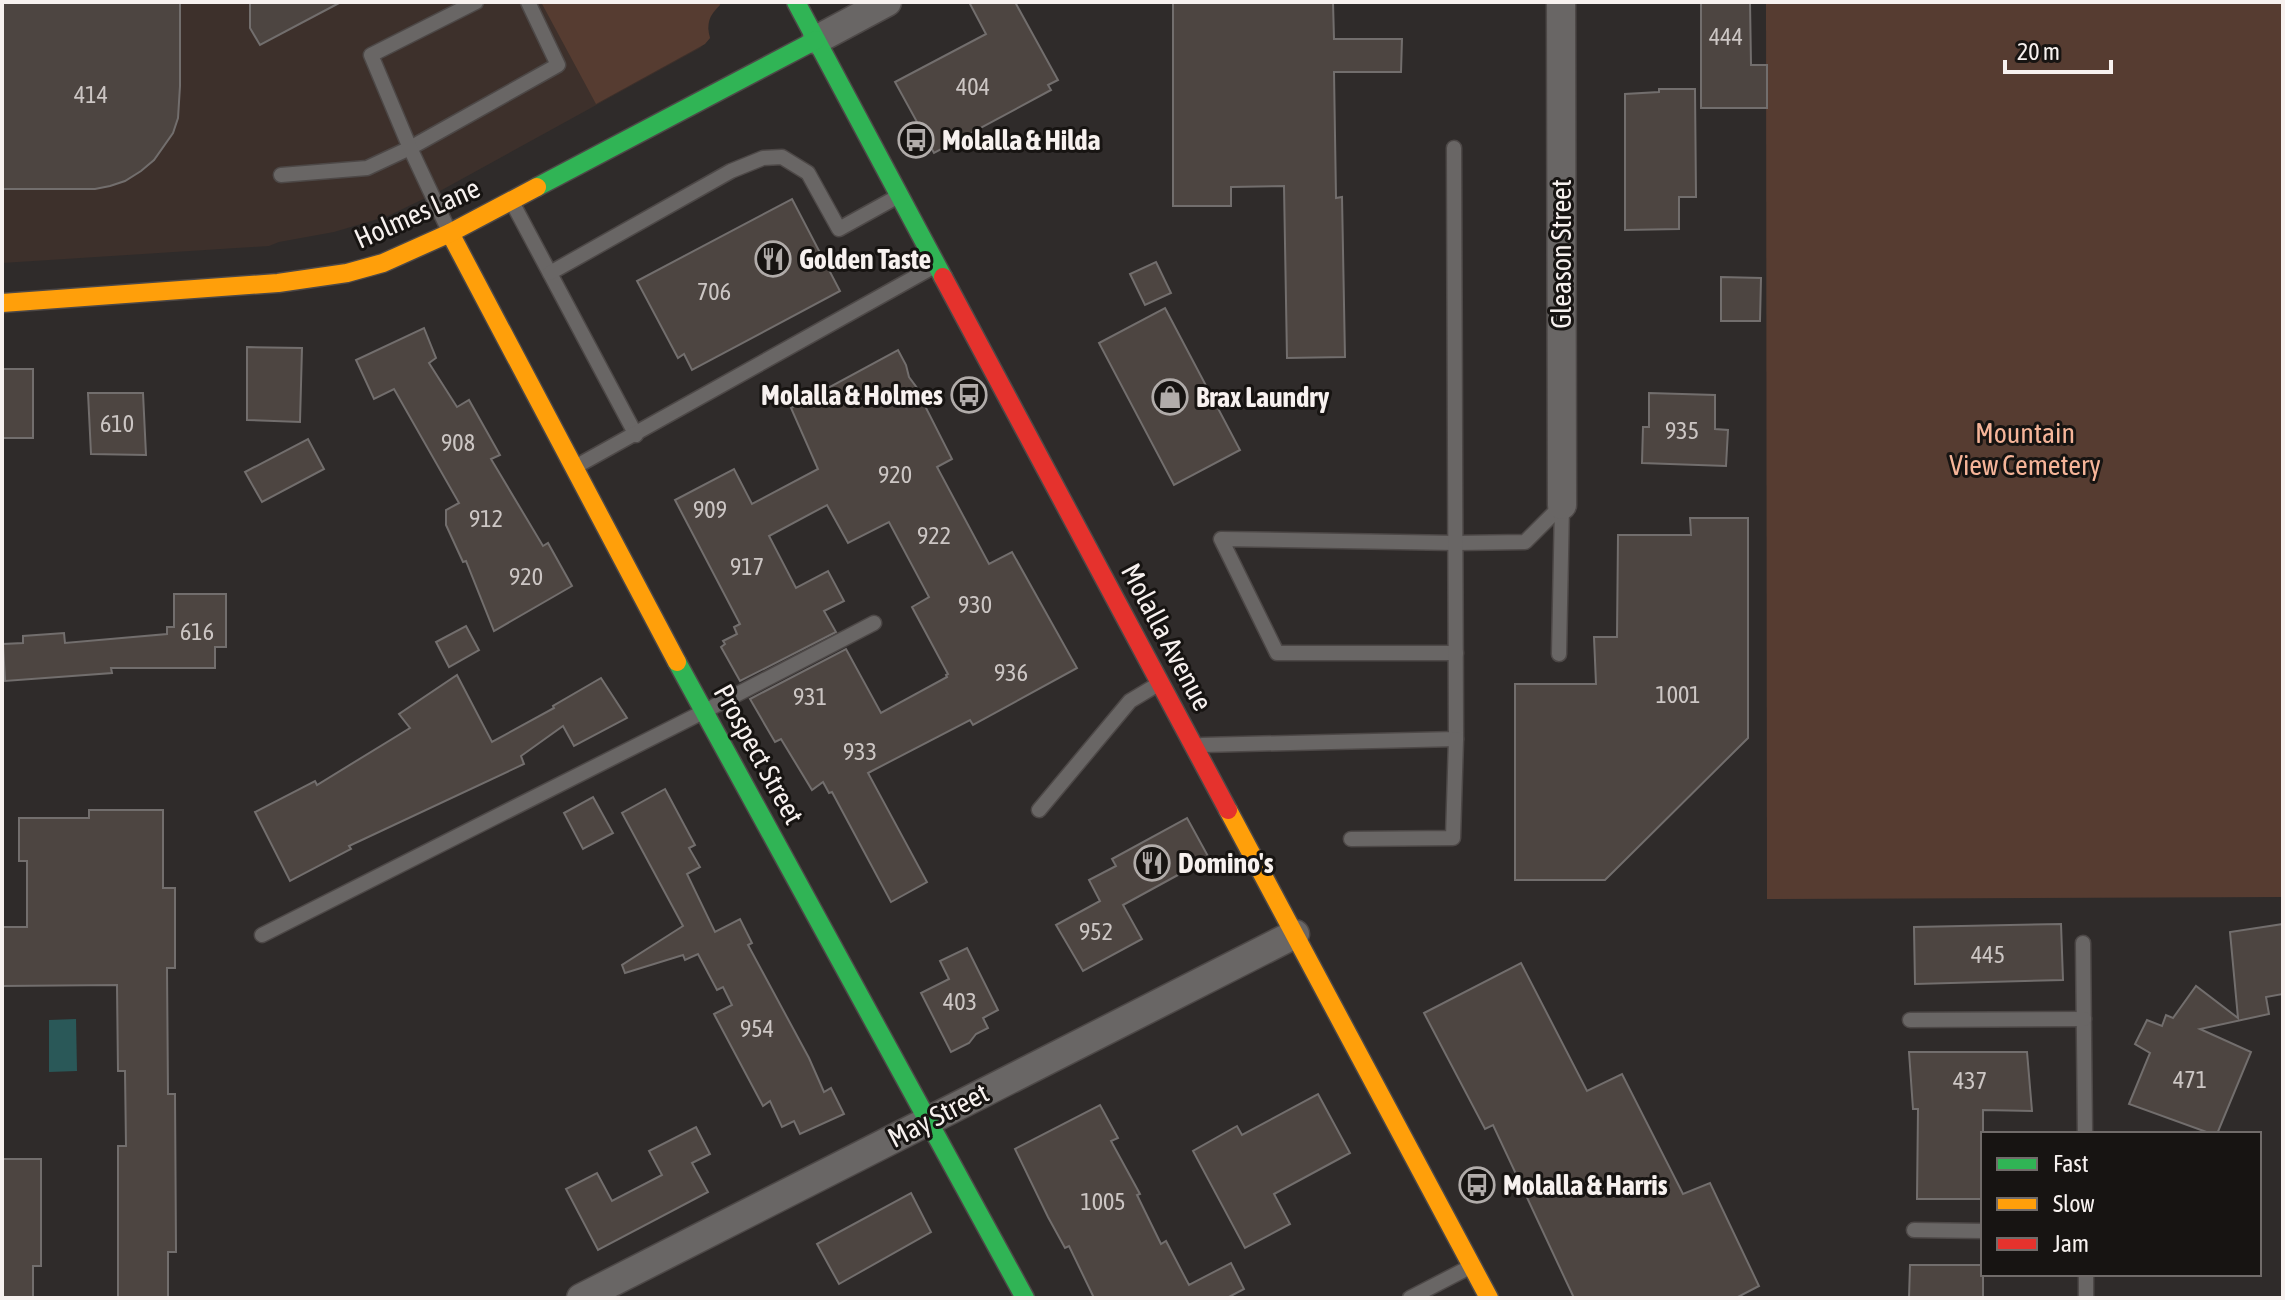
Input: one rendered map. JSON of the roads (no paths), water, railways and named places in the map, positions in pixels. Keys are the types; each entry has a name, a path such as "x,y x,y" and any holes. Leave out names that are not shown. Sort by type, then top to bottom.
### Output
{"street":[{"name":"Molalla Avenue","path":"796,2 1489,1298"},
{"path":"816,40 887,2"},
{"name":"Gleason Street","path":"1561,2 1562,505"},
{"name":"Holmes Lane","path":"2,303 309,279 383,263 425,246 511,202 816,40"},
{"name":"Prospect Street","path":"450,233 703,712 1025,1298"},
{"name":"May Street","path":"581,1298 1295,934"}],"lane":[{"path":"450,233 371,55 476,2"},
{"path":"281,175 367,168 410,148 558,65 528,2"},
{"path":"1351,839 1453,838 1456,739 1454,148"},
{"path":"550,273 731,171 763,158 782,157 808,173 839,229 899,196"},
{"path":"511,202 636,435"},
{"path":"574,468 936,265"},
{"path":"1456,653 1277,653 1221,539 1525,542 1562,505"},
{"path":"1559,654 1562,505"},
{"path":"262,935 874,623"},
{"path":"1039,810 1130,701 1160,683"},
{"path":"1193,745 1456,739"},
{"path":"2083,943 2085,1132"},
{"path":"1910,1020 2084,1019"},
{"path":"1914,1230 1981,1231"},
{"path":"1410,1298 1472,1266"},
{"path":"2086,1276 2086,1298"}],"water":[{"path":"76,1019 77,1071 49,1072 49,1020"}],"place":[{"name":"Molalla & Hilda","path":"916,140"},
{"name":"Golden Taste","path":"773,259"},
{"name":"Molalla & Holmes","path":"969,395"},
{"name":"Brax Laundry","path":"1170,397"},
{"name":"Domino's","path":"1152,863"},
{"name":"Molalla & Harris","path":"1477,1185"}],"park label":[{"name":"Mountain View Cemetery","path":"2025,449"}]}
